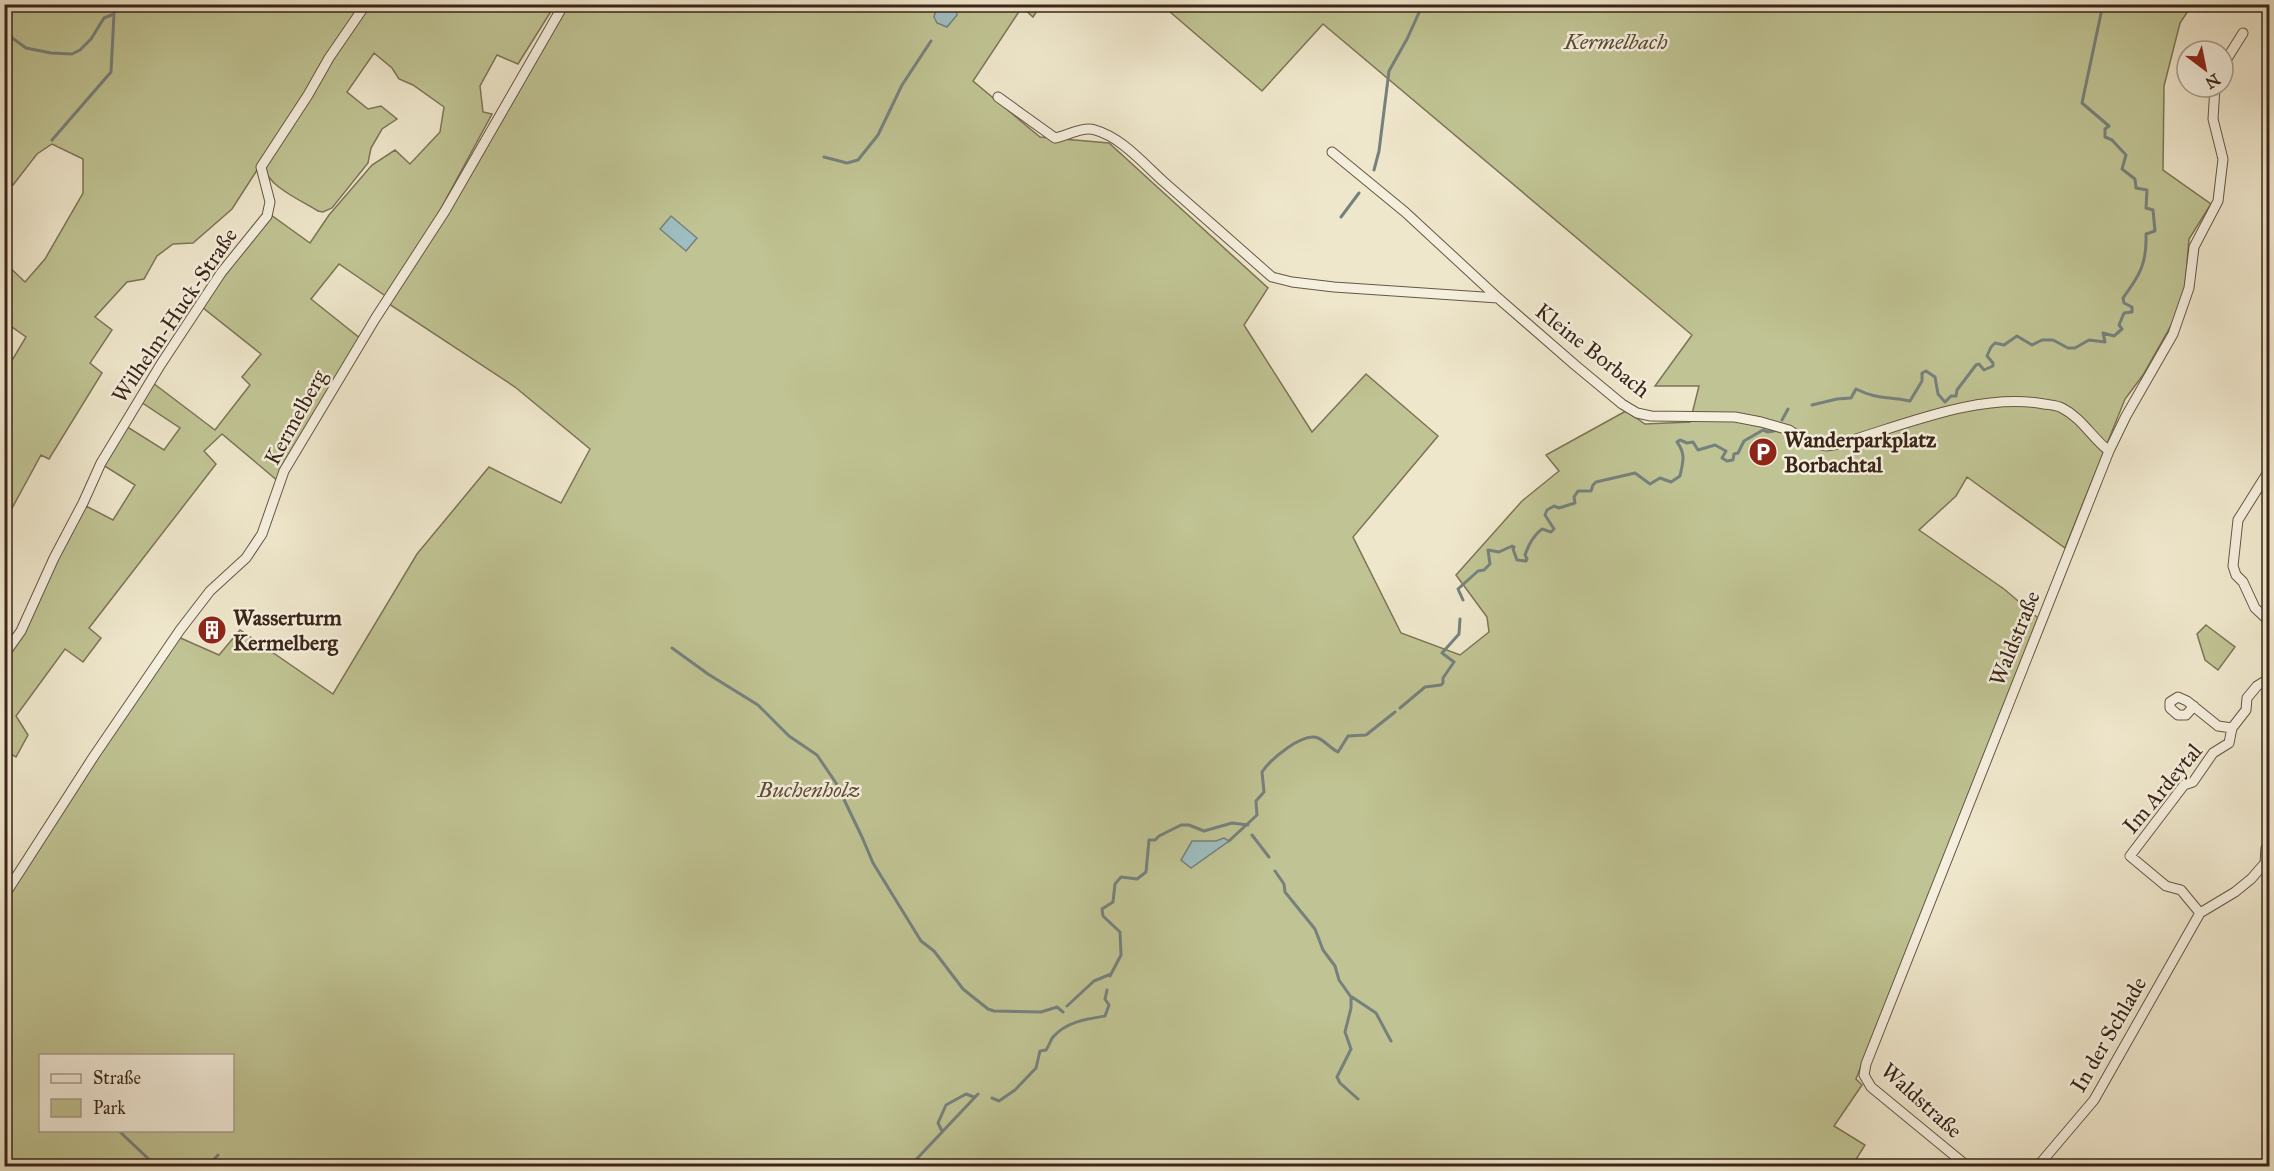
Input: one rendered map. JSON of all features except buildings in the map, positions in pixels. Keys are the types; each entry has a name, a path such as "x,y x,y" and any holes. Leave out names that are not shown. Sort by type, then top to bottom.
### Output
{"street":[{"name":"Wilhelm-Huck-Straße","path":"4,655 21,631 101,463 161,364 221,273 267,216 270,202 261,166 366,4"},
{"name":"Kermelberg","path":"4,896 94,756 180,630 210,591 246,558 262,534 284,471 375,318 446,211 564,4"},
{"path":"2235,46 2243,33"},
{"path":"998,97 1055,138 1084,129 1093,129 1106,134 1272,277 1334,287 1498,298"},
{"name":"Waldstraße","path":"1967,1167 1871,1087 1864,1075 1866,1064 2109,451 2126,416 2173,334 2189,288 2194,248 2211,219 2218,201 2223,159 2214,119 2215,99"},
{"name":"Kleine Borbach","path":"1332,152 1405,212 1575,365 1622,404 1637,413 1651,416 1735,417 1789,430 1805,441 1826,446 1992,401 2029,401 2061,407 2088,427 2109,451"},
{"path":"2270,470 2238,520 2233,566 2255,608 2270,622"},
{"name":"Im Ardeytal","path":"2200,913 2181,890 2166,886 2130,856 2184,785 2193,782 2213,753 2229,743 2232,728 2246,710 2247,698 2257,686 2270,678"},
{"name":"Im Ardeytal","path":"2194,706 2218,726 2232,728"},
{"path":"2200,913 2235,892 2251,879 2265,863 2266,848 2270,842"},
{"name":"In der Schlade","path":"2038,1167 2094,1100 2200,913"}],"green space":[{"name":"Buchenholz","path":"2103,4 2102,9 2110,5 2192,5 2180,23 2164,86 2163,170 2211,204 2189,239 2185,288 2178,313 2143,375 2125,399 2065,548 1967,477 1956,496 1919,530 2004,589 2038,618 1856,1079 1862,1085 1834,1126 1865,1145 1852,1166 5,1166 5,902 176,636 219,655 240,630 333,694 417,554 489,467 561,503 590,449 515,387 389,304 567,5 937,5 935,12 956,7 953,5 1041,5 1033,17 1022,7 973,81 1040,137 1109,143 1268,288 1244,325 1312,432 1366,374 1438,436 1353,537 1401,633 1460,655 1489,632 1487,617 1456,575 1522,501 1559,471 1546,455 1626,411 1645,424 1690,422 1699,386 1655,386 1692,335 1323,24 1262,91 1162,5"},
{"path":"4,5 363,5 232,209 193,243 173,244 157,256 144,279 127,282 95,317 112,330 90,363 102,373 49,459 41,455 5,521 5,372 26,337 5,322 5,266 6,264 25,282 45,259 83,193 83,159 52,144 37,154 13,185 5,180"},
{"path":"369,5 555,5 518,64 497,55 480,86 483,112 492,114 426,236 387,297 339,264 311,299 361,339 278,481 222,434 204,451 216,464 89,628 101,638 83,662 65,649 16,716 28,735 16,757 5,751 5,660 24,632 56,560 86,506 113,520 135,485 103,465 126,426 164,450 180,428 141,402 153,383 215,430 250,385 242,377 261,354 202,307 271,215 310,243 329,215 372,165 395,150 410,164 440,132 444,107 413,85 399,79 392,68 374,53 347,92 368,109 381,106 397,119 382,129 371,148 368,163 332,208 323,212 318,211 278,186 267,174 265,167 331,59"},
{"path":"2206,625 2235,647 2218,670 2205,660 2197,634"}],"water":[{"path":"937,5 953,5 957,9 957,15 947,27 937,23 934,17"},
{"path":"671,216 697,238 686,251 660,229"},
{"path":"1224,838 1229,841 1191,868 1181,860 1192,841 1216,841"}],"waterway":[{"name":"Kermelbach","path":"4,32 26,48 72,54 80,50 91,39 104,18 114,14 115,4"},
{"path":"1374,170 1379,151 1389,71 1423,4"},
{"path":"1812,405 1851,398 1856,389 1877,396 1910,401 1922,381 1922,373 1926,371 1935,377 1938,394 1945,402 1951,396 1956,396 1957,390 1976,365 1979,364 1984,370 1993,366 1987,356 1995,343 2004,345 2017,336 2032,345 2042,340 2053,340 2068,348 2075,348 2089,340 2105,342 2103,333 2114,336 2122,329 2119,325 2124,313 2132,312 2132,307 2124,303 2123,298 2144,261 2146,234 2155,231 2153,210 2146,208 2147,190 2136,188 2135,179 2122,169 2126,155 2112,140 2105,137 2105,129 2109,126 2082,103 2103,4"},
{"path":"52,140 111,72 114,14"},
{"path":"824,157 847,163 858,160 878,135 902,85 931,41"},
{"path":"1341,217 1359,193"},
{"path":"1782,420 1788,409"},
{"path":"1463,600 1458,589 1478,571 1484,570 1490,564 1488,550 1499,552 1512,546 1517,560 1526,561 1526,552 1536,534 1542,529 1551,532 1554,529 1545,515 1547,510 1554,506 1559,508 1575,503 1574,497 1578,491 1591,491 1596,482 1635,473 1650,484 1660,478 1671,482 1680,476 1683,462 1683,454 1677,442 1680,440 1687,443 1693,442 1698,450 1715,445 1726,451 1722,458 1727,461 1733,460 1734,454 1738,453 1744,441 1763,430 1774,431"},
{"path":"1400,708 1425,687 1443,683 1443,678 1454,662 1442,653 1459,634 1460,619"},
{"path":"672,648 758,705 789,736 817,755 836,783 873,863 921,941 934,951 963,989 988,1009 994,1011 1041,1012 1057,1007 1063,1012"},
{"path":"1229,841 1257,815 1256,801 1264,792 1262,772 1279,754 1295,743 1311,737 1321,739 1338,752 1348,736 1366,735 1395,712"},
{"path":"1110,976 1121,955 1120,932 1103,916 1102,909 1113,902 1115,884 1121,877 1137,879 1146,872 1149,840 1155,840 1181,825 1189,825 1204,831 1232,823 1248,825"},
{"path":"1252,835 1269,857"},
{"path":"1275,871 1284,884 1285,892 1315,929 1323,950 1335,966 1339,980 1351,997 1351,1008 1345,1032 1351,1049 1337,1077 1340,1083 1358,1099"},
{"path":"1067,1006 1094,981 1111,974"},
{"path":"992,1098 999,1101 1015,1090 1036,1068 1040,1051 1046,1050 1058,1032 1077,1022 1105,1016 1109,1005 1105,999 1107,990"},
{"path":"1352,997 1376,1013 1391,1041"},
{"path":"942,1131 938,1123 946,1105 966,1094 974,1097"},
{"path":"910,1166 978,1094"},
{"path":"120,1132 156,1166"},
{"path":"208,1166 218,1155"}],"place":[{"name":"Wanderparkplatz Borbachtal","path":"1763,452"},
{"name":"Wasserturm Kermelberg","path":"212,630"}]}
